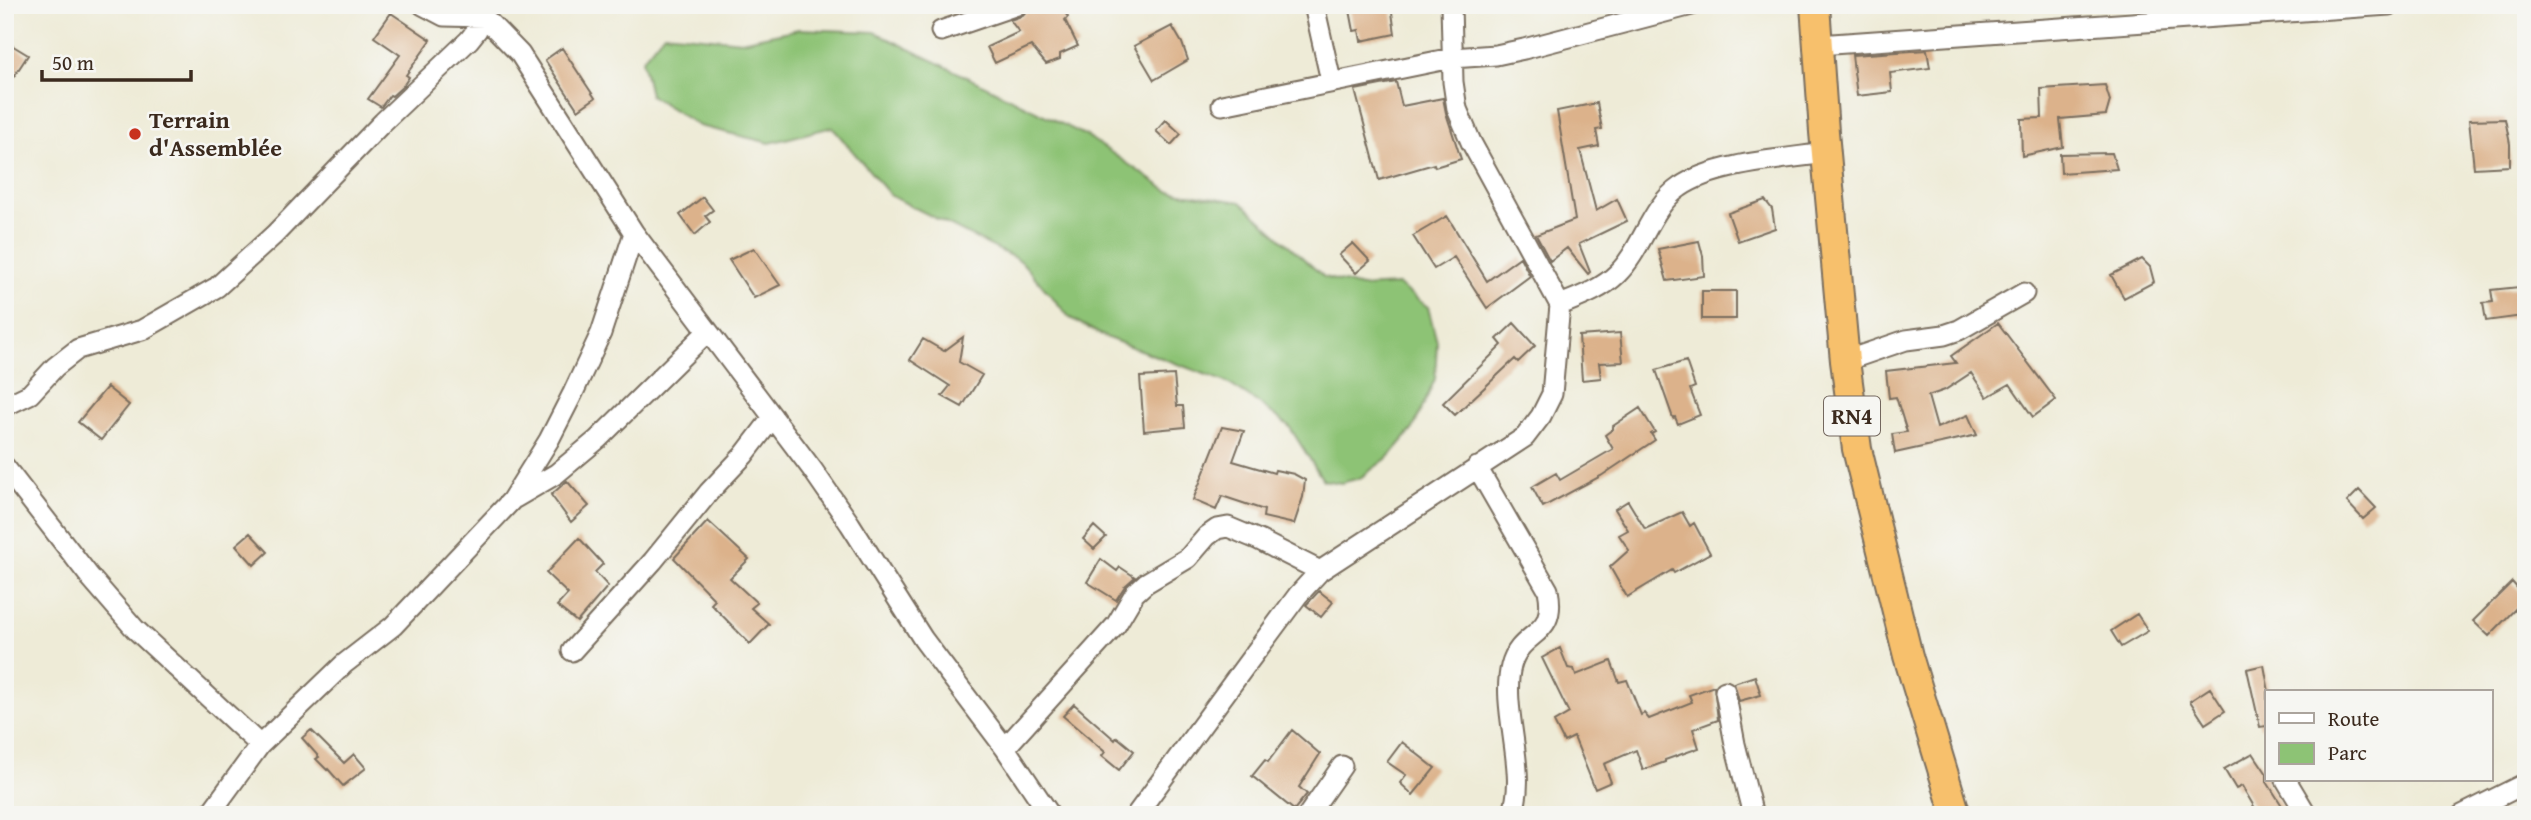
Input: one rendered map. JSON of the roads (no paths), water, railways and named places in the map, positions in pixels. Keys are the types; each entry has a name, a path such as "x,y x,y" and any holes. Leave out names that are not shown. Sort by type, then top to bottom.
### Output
{"highway":[{"name":"RN4","path":"1815,5 1845,361 1857,449 1908,656 1956,815"}],"street":[{"path":"423,5 444,16 485,11"},
{"path":"941,31 1017,5"},
{"path":"1314,5 1331,81"},
{"path":"1136,815 1245,665 1298,595 1320,571 1525,437 1541,416 1552,394 1560,304 1471,142 1457,109 1451,5"},
{"path":"1222,105 1452,58 1496,55 1692,5"},
{"path":"1818,45 2180,13 2389,5"},
{"path":"485,11 520,54 634,233 850,524 923,639 1005,748 1048,814"},
{"path":"5,406 30,394 55,367 78,349 142,330 217,287 275,234 383,121 468,40 485,11"},
{"path":"1560,304 1585,295 1618,274 1653,219 1679,187 1698,177 1736,166 1826,153"},
{"path":"209,815 260,746 344,664 393,626 511,501 549,440 601,332 634,233"},
{"path":"1845,361 1906,340 1944,335 1959,330 2024,293"},
{"path":"511,501 556,474 638,401 708,331"},
{"path":"572,651 653,561 773,417"},
{"path":"549,440 571,461"},
{"path":"5,467 90,577 135,629 260,746"},
{"path":"1477,467 1548,590 1552,607 1547,624 1518,649 1511,664 1508,683 1517,776 1515,808 1511,815"},
{"path":"1005,748 1110,632 1135,593 1146,583 1188,558 1207,536 1217,529 1228,527 1320,571"},
{"path":"1725,691 1753,815"},
{"path":"1308,815 1342,766"},
{"path":"2287,782 2307,815"},
{"path":"2462,815 2526,783"}],"place":[{"name":"Terrain d'Assemblée","path":"135,134"}]}
